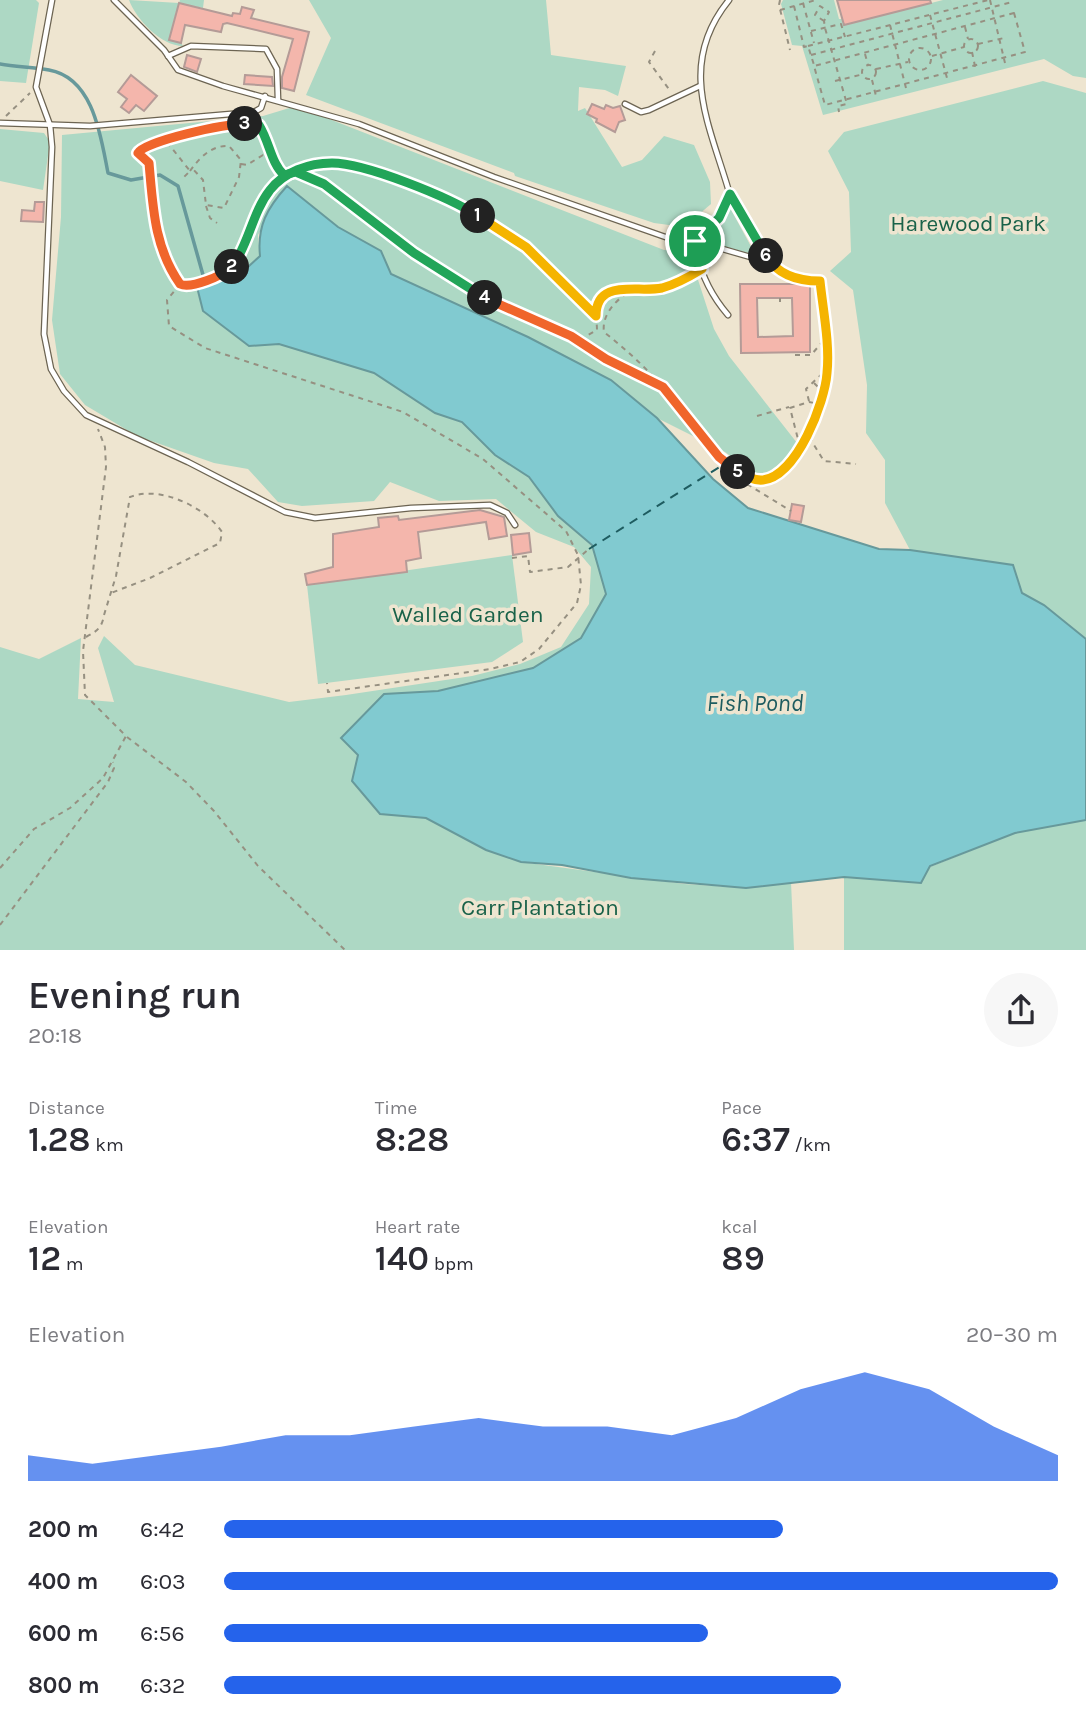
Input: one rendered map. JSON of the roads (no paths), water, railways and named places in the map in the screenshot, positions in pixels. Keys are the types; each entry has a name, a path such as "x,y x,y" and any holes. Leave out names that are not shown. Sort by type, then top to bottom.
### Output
{"lane":[{"path":"52,0 36,87 50,125 52,194 44,334 51,369 64,391 86,415 188,461 285,512 315,518 411,508 490,506 507,513 515,525"},
{"path":"729,0 704,42 699,63 700,86 730,194 771,263"},
{"path":"118,1 178,70 223,86 359,124 494,177 671,239 695,241 771,263 800,281"},
{"path":"168,56 191,46 266,49 277,69 278,100"},
{"path":"625,104 641,112 700,86"},
{"path":"0,122 90,127 254,112 261,108 265,96"},
{"path":"695,241 719,218 730,194"},
{"path":"695,241 714,299 728,315"}],"water":[{"name":"Fish Pond","path":"287,186 338,227 381,251 391,274 528,337 611,380 657,418 713,479 748,508 879,549 910,550 1013,565 1022,593 1044,605 1086,639 1086,820 1015,833 930,866 921,883 844,877 746,888 631,878 562,865 521,862 486,850 426,818 380,814 352,781 358,755 341,738 384,694 438,691 533,668 581,638 606,594 592,545 558,516 529,477 495,455 462,422 435,413 374,373 279,344 249,346 203,311 197,287 238,276 260,256 260,235 265,218"}],"waterway":[{"path":"0,64 49,70 64,75 76,85 93,111 108,173 131,180 160,175 178,186 205,282"}],"park label":[{"name":"Harewood Park","path":"968,223"},
{"name":"Walled Garden","path":"468,614"},
{"name":"Carr Plantation","path":"540,907"}]}
